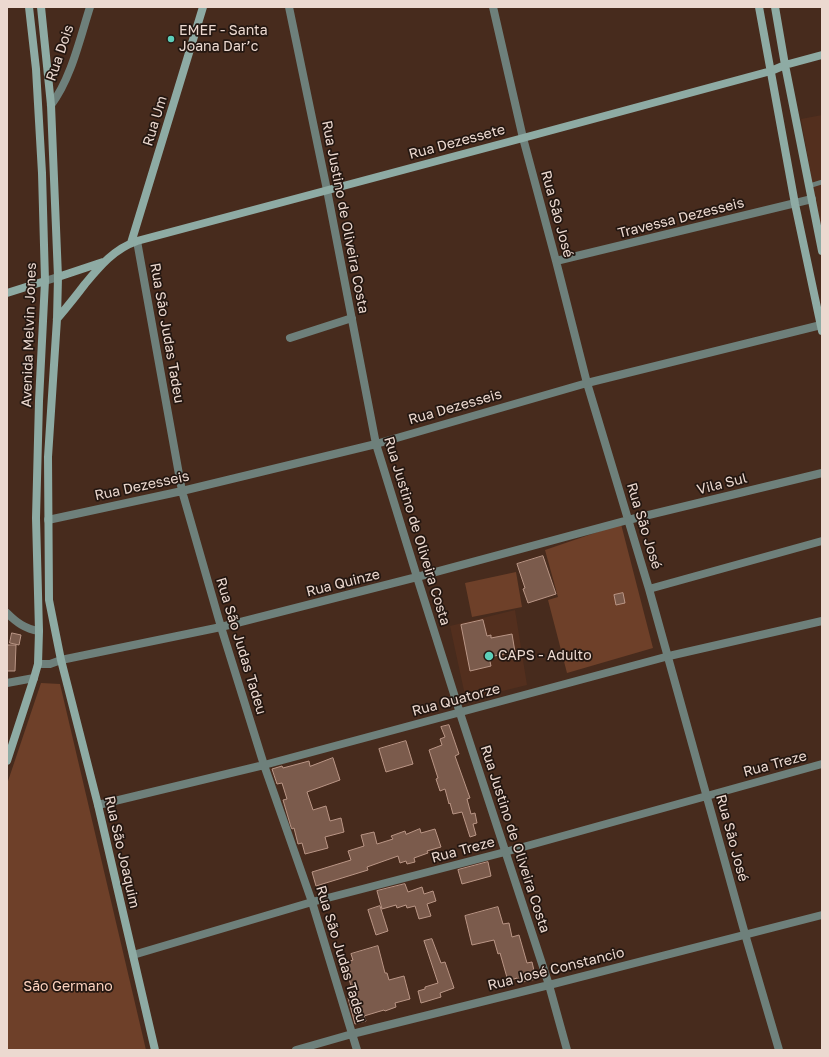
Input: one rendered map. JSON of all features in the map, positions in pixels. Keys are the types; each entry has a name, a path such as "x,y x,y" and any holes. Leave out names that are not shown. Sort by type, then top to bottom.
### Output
{"main road":[{"name":"Avenida Melvin Jones","path":"7,761 38,664 39,631 36,510 39,401 45,281 42,173 36,69 29,7"},
{"name":"Avenida Melvin Jones","path":"41,7 51,105 58,276 57,318 48,458 49,600 62,660"},
{"name":"Rua Um","path":"134,242 204,7"},
{"path":"759,7 795,204 822,328"},
{"path":"775,7 822,251"},
{"name":"Rua Dezessete","path":"57,318 104,262 134,242 771,71 785,65 822,55"},
{"name":"Rua Dezessete","path":"58,276 104,262"},
{"path":"7,293 45,281"},
{"name":"Rua São Joaquim","path":"62,660 98,805 155,1050"}],"street":[{"name":"Rua Dois","path":"51,105 58,96 70,71 90,7"},
{"name":"Rua Justino de Oliveira Costa","path":"289,7 327,190 376,444 460,713 549,985 568,1050"},
{"name":"Rua São José","path":"493,7 522,138 556,261 587,383 669,656 745,934 779,1050"},
{"name":"Travessa Dezesseis","path":"556,261 812,200"},
{"name":"Rua São Judas Tadeu","path":"134,242 182,491 221,628 264,765 312,902 357,1050"},
{"path":"45,281 58,276"},
{"path":"290,338 352,318"},
{"name":"Rua Dezesseis","path":"48,520 182,491 376,444 587,383 822,328"},
{"name":"Vila Sul","path":"628,520 822,473"},
{"name":"Rua Quinze","path":"38,664 50,664 62,660 221,628 628,520"},
{"path":"649,589 822,541"},
{"path":"7,613 24,627 39,631"},
{"name":"Rua Quatorze","path":"98,805 264,765 669,656 822,621"},
{"path":"7,683 34,678"},
{"name":"Rua Treze","path":"133,955 312,902 505,852 822,764"},
{"name":"Rua José Constancio","path":"296,1050 352,1034 822,915"}],"lane":[{"path":"809,186 822,182"}],"shaded area":[{"path":"822,115 822,238 801,119"},
{"name":"CAPS - Adulto","path":"515,610 527,685 466,700 450,626"}],"green space":[{"path":"621,524 653,648 567,673 548,600 558,597 545,550"},
{"path":"516,572 522,607 472,617 465,583"},
{"name":"São Germano","path":"41,683 60,684 146,1050 7,1050 7,784"}],"building":[{"path":"543,556 556,594 528,603 517,564"},
{"path":"623,593 625,603 616,605 614,595"},
{"path":"483,620 487,636 491,635 491,638 512,634 515,652 489,657 491,666 470,671 461,625"},
{"path":"12,633 21,635 19,645 10,643"},
{"path":"7,645 16,645 15,671 7,671"},
{"path":"449,725 459,754 455,756 470,798 467,799 471,814 475,813 477,823 473,824 476,835 470,837 462,812 453,814 445,789 440,791 436,779 438,778 429,750 442,745 440,739 445,737 441,727"},
{"path":"406,741 413,764 386,772 379,749"},
{"path":"333,758 340,780 307,792 313,810 326,806 330,821 341,818 344,832 325,837 328,848 305,854 302,843 298,844 294,828 292,829 291,827 283,800 287,799 282,783 277,784 272,769 282,766 283,768 309,761 310,766"},
{"path":"420,829 421,833 435,829 441,847 427,851 428,853 414,858 415,862 407,864 406,861 400,863 398,856 367,867 368,870 316,886 312,872 351,860 348,851 364,846 361,835 374,832 377,844 393,839 391,836 405,831 406,834"},
{"path":"488,862 491,876 462,884 458,870"},
{"path":"405,884 408,892 422,887 424,894 433,891 436,901 427,904 431,916 419,919 415,906 407,908 406,905 397,908 396,905 382,909 377,891"},
{"path":"380,906 388,931 376,935 368,910"},
{"path":"498,907 503,924 509,923 512,937 519,935 527,963 532,962 536,979 518,983 517,978 508,981 500,953 498,954 494,940 472,945 465,916"},
{"path":"432,939 441,963 445,962 454,988 440,993 441,997 421,1003 418,991 438,983 424,941"},
{"path":"378,946 385,973 387,973 389,980 404,976 410,999 395,1003 396,1007 364,1016 366,1021 355,1024 348,998 354,996 349,979 352,978 347,962 353,960 351,954"}],"place":[{"name":"EMEF - Santa Joana Dar’c","path":"171,39"},
{"name":"CAPS - Adulto","path":"489,656"}]}
